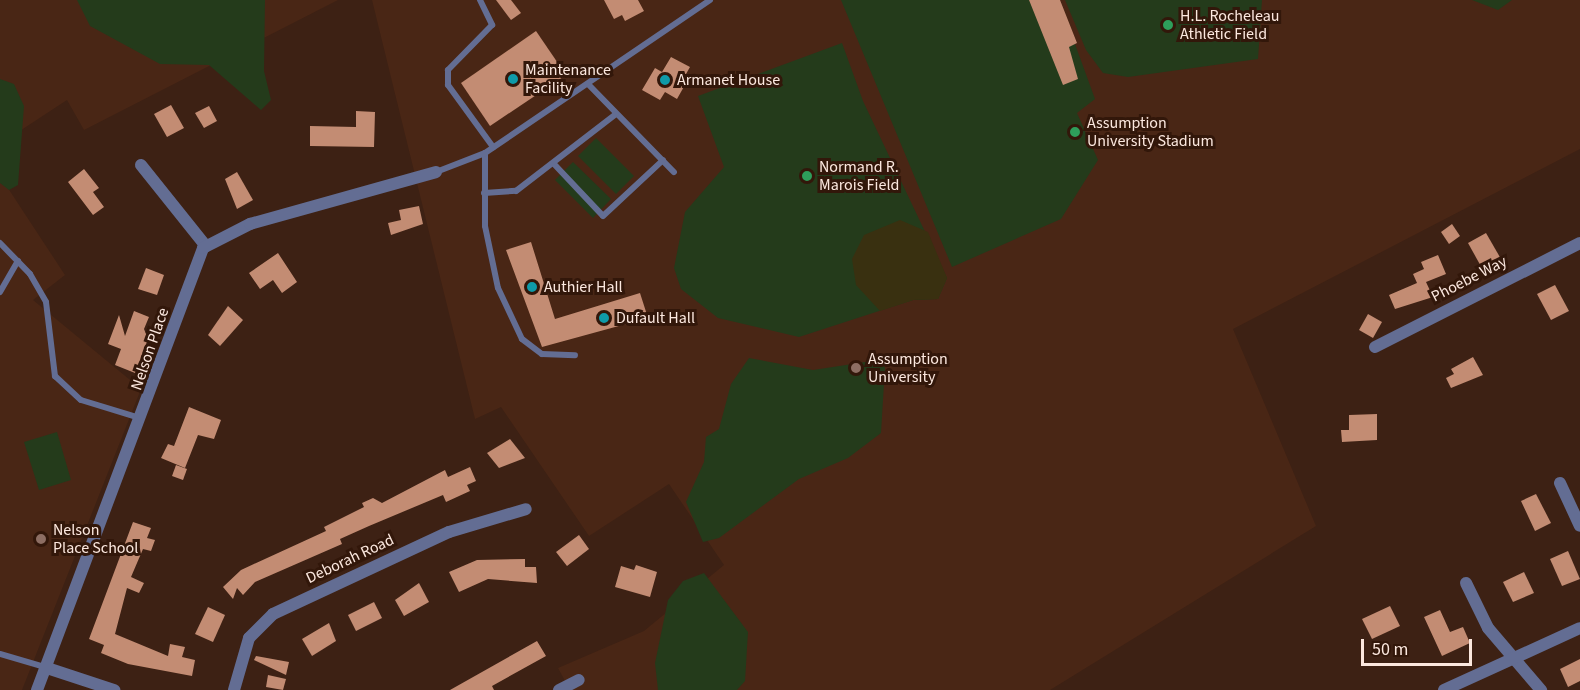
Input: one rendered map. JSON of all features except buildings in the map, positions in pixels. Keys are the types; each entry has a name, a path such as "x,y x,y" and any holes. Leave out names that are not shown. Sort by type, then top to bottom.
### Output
{"street":[{"path":"141,165 206,246 250,224 436,172"},
{"name":"Phoebe Way","path":"1375,347 1580,243"},
{"name":"Nelson Place","path":"37,690 143,418 206,246"},
{"path":"1560,483 1580,526"},
{"name":"Deborah Road","path":"234,690 249,638 273,614 449,532 526,509"},
{"path":"1466,583 1488,628 1541,690"},
{"path":"1444,690 1580,628"},
{"path":"47,668 114,690"},
{"path":"559,690 579,680"}],"lane":[{"path":"480,0 492,25 448,70 448,85 493,147"},
{"path":"436,172 485,153 710,0"},
{"path":"588,84 674,172"},
{"path":"484,193 516,191 616,114"},
{"path":"485,153 484,193 498,288 522,339 543,354 574,355"},
{"path":"554,164 603,216 663,160"},
{"path":"0,243 18,261 46,302 55,376 81,400 143,418"},
{"path":"0,292 18,261"},
{"path":"0,654 47,668"}],"shaded area":[{"path":"0,0 338,0 84,130 67,100 0,144"},
{"name":"Assumption University","path":"372,0 1580,0 1580,149 1233,329 1316,526 1050,690 570,690 558,668 644,631 724,565 669,484 589,536 501,407 475,419"},
{"name":"Nelson Place School","path":"0,176 65,275 33,300 141,389 22,690 0,690"}],"green space":[{"path":"77,0 265,0 264,71 271,100 261,110 209,65 160,64 90,26"},
{"path":"841,0 1059,0 1095,99 1077,113 1098,160 1061,219 952,267"},
{"name":"H.L. Rocheleau Athletic Field","path":"1065,0 1262,0 1258,59 1128,77 1103,73 1086,50"},
{"path":"1472,0 1512,0 1498,10"},
{"name":"Normand R. Marois Field","path":"842,43 863,101 947,278 938,299 913,300 799,337 718,318 681,289 674,268 685,212 724,167 698,96"},
{"path":"0,79 14,84 24,106 18,185 9,190 0,183"},
{"path":"596,138 634,176 616,194 578,156"},
{"path":"573,162 611,199 593,218 555,180"},
{"path":"749,358 813,370 872,361 885,367 881,433 848,458 799,479 719,538 703,542 686,502 704,462 706,437 719,429 731,384"},
{"path":"57,432 71,480 39,490 24,442"},
{"path":"704,573 748,632 745,681 737,690 658,690 655,663 668,600 683,581"}],"sand":[{"path":"900,220 928,232 947,278 938,299 913,300 880,311 856,285 852,259 864,235"}],"place":[{"name":"H.L. Rocheleau Athletic Field","path":"1168,25"},
{"name":"Maintenance Facility","path":"513,79"},
{"name":"Armanet House","path":"665,80"},
{"name":"Assumption University Stadium","path":"1075,132"},
{"name":"Normand R. Marois Field","path":"807,176"},
{"name":"Authier Hall","path":"532,287"},
{"name":"Dufault Hall","path":"604,318"},
{"name":"Assumption University","path":"856,368"},
{"name":"Nelson Place School","path":"41,539"}]}
